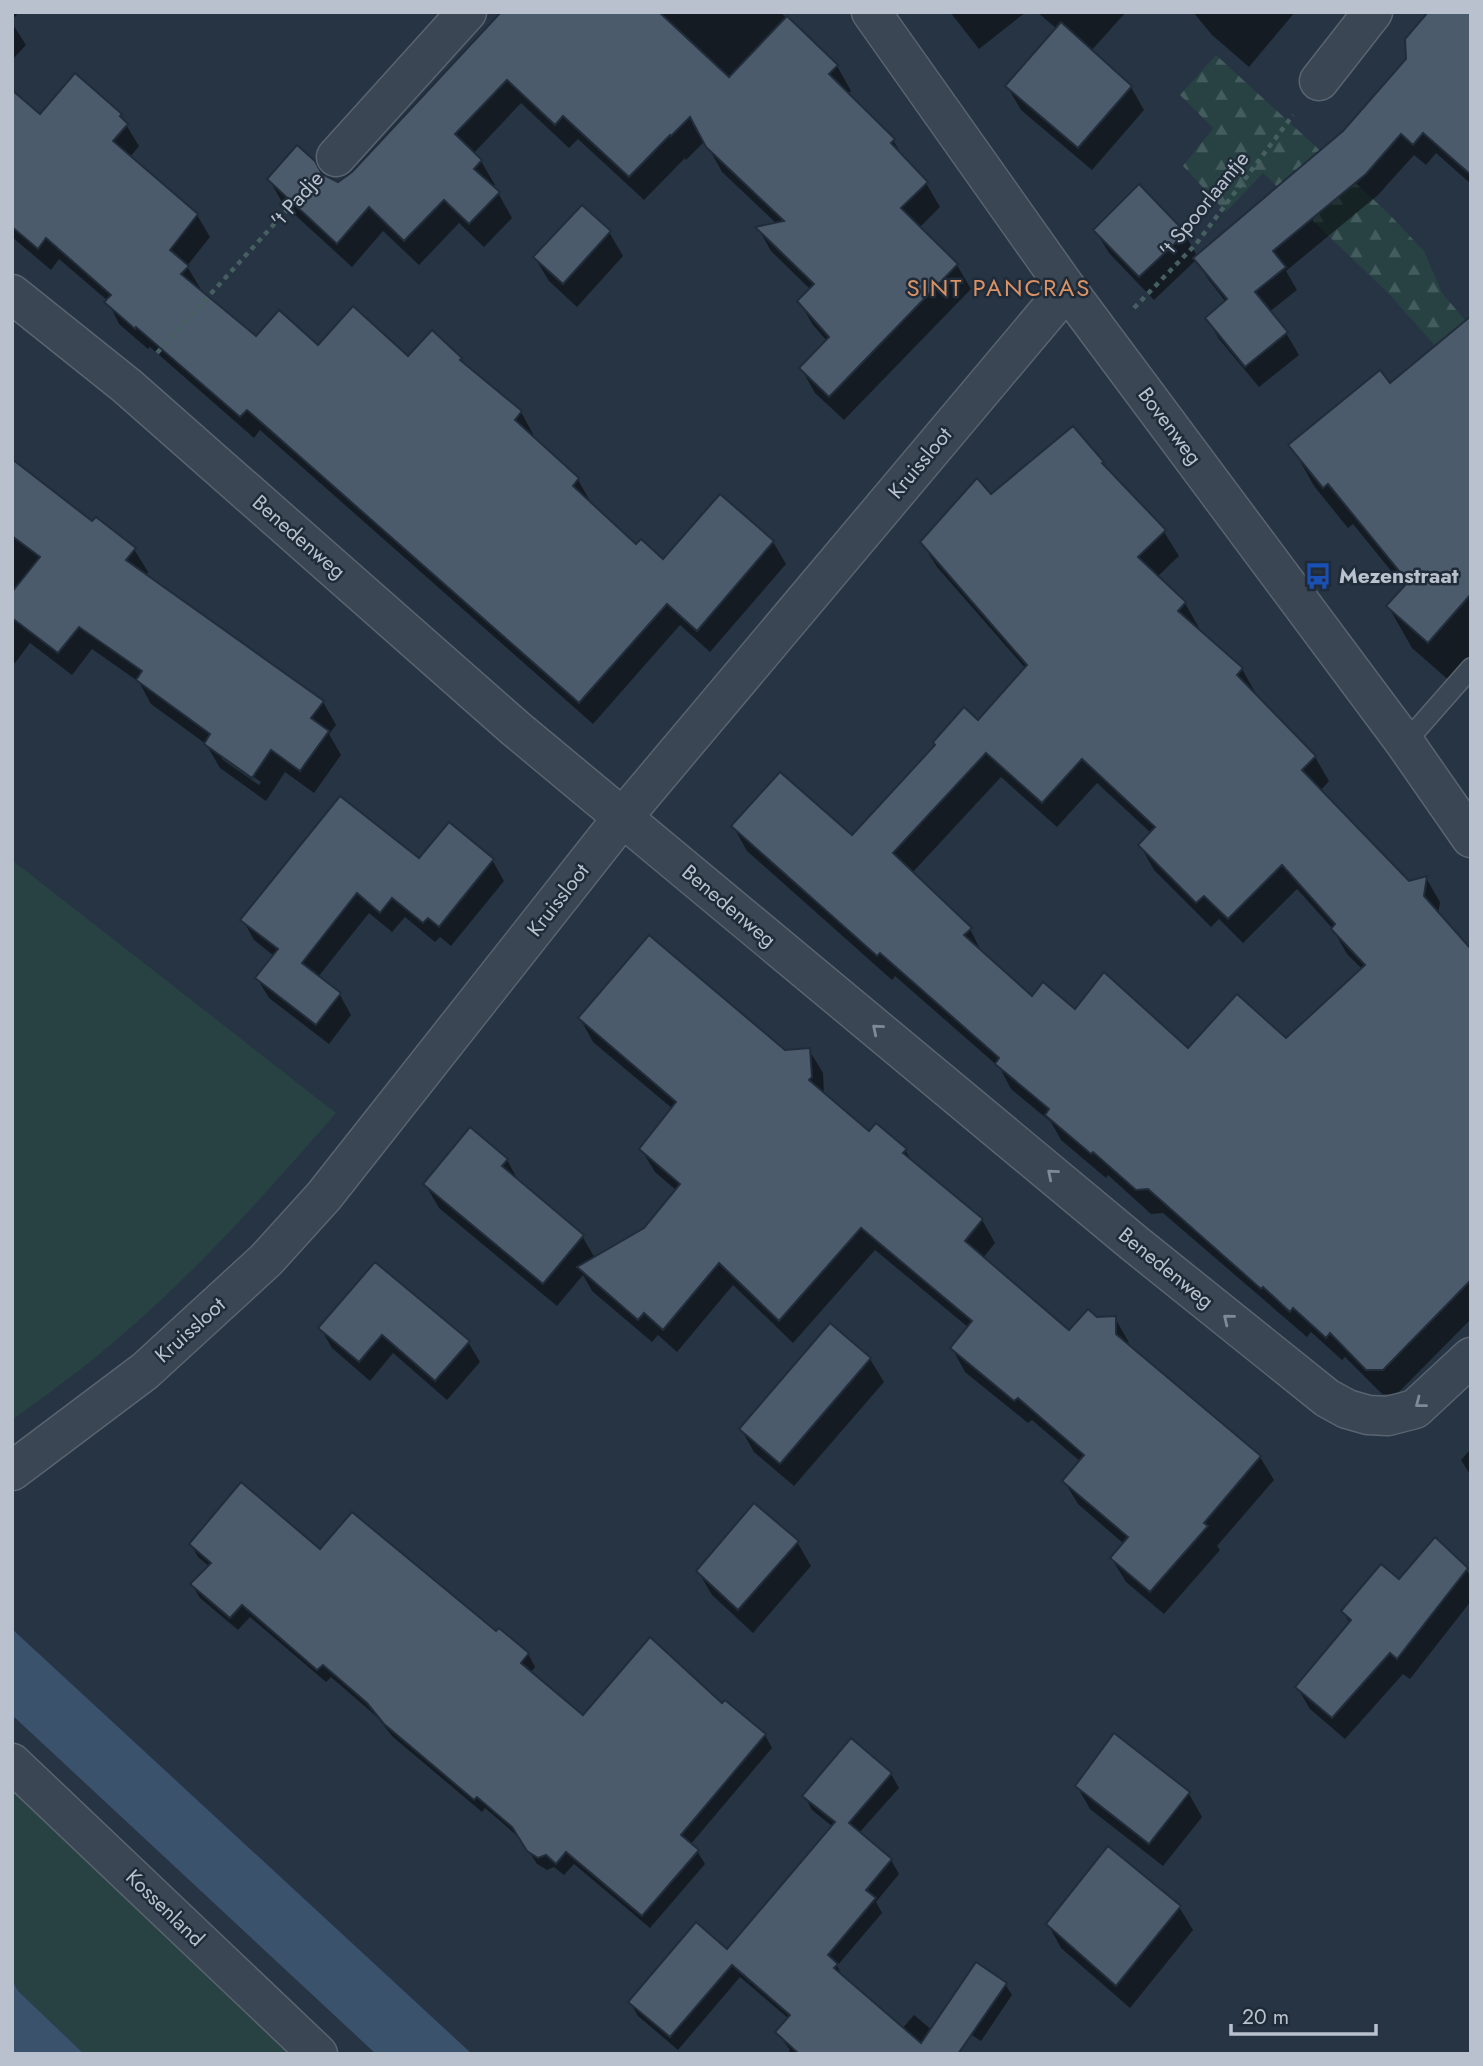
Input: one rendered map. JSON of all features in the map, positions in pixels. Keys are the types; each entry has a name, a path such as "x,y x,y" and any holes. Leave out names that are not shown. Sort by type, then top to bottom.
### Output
{"street":[{"name":"'t Padje","path":"336,157 467,12"},
{"name":"Bovenweg","path":"872,12 1067,289 1405,743 1471,838"},
{"path":"1319,81 1373,12"},
{"name":"Kruissloot","path":"12,1471 145,1371 266,1261 377,1132 623,817 1067,289"},
{"name":"Benedenweg","path":"12,294 127,386 515,728 1124,1234 1327,1398 1347,1409 1368,1415 1388,1416 1415,1409 1471,1357"},
{"name":"Kossenland","path":"12,1763 318,2054"}],"lane":[{"path":"1405,743 1471,668"}],"path":[{"name":"'t Spoorlaantje","path":"1105,339 1196,244 1319,81"},
{"name":"'t Padje","path":"127,386 336,157"}],"green space":[{"path":"1216,55 1388,213 1424,251 1442,293 1471,327 1471,386 1389,294 1263,173 1226,212 1183,166 1213,128 1180,95"},
{"path":"12,860 336,1113 179,1283 95,1358 12,1420"},
{"path":"12,1785 298,2054 84,2054 18,1991 12,1980"}],"water":[{"path":"12,1629 472,2054 376,2054 12,1715"},
{"path":"12,1980 18,1991 84,2054 12,2054"}],"building":[{"path":"501,12 659,12 729,77 787,16 838,65 829,74 895,139 891,143 928,182 901,208 958,264 829,397 799,368 829,337 797,301 814,284 755,227 784,221 706,147 690,117 629,177 563,116 555,125 507,80 455,134 482,160 474,169 500,192 469,224 444,200 404,241 369,207 337,244 267,179 297,145 315,161 322,174 338,182 352,172"},
{"path":"1428,12 1471,12 1471,175 1423,133 1413,145 1401,134 1366,174 1273,251 1286,267 1255,292 1288,332 1245,367 1205,318 1227,299 1193,258 1343,131 1406,59 1405,39"},
{"path":"1061,22 1132,86 1078,148 1005,86"},
{"path":"75,73 122,114 120,116 128,124 113,141 198,214 170,250 189,266 181,274 256,336 279,310 318,345 353,306 408,356 432,330 462,358 460,360 522,411 515,420 579,478 573,486 636,544 641,539 663,559 720,494 774,541 697,631 667,604 579,703 247,410 240,417 104,302 111,295 46,238 38,249 12,227 12,90 40,114"},
{"path":"1139,184 1186,233 1139,277 1093,230"},
{"path":"582,205 611,231 563,284 533,257"},
{"path":"1471,316 1471,594 1428,643 1386,606 1408,582 1328,484 1323,488 1288,445 1380,370 1390,383"},
{"path":"1073,426 1104,462 1102,463 1166,530 1138,557 1186,602 1178,611 1243,668 1237,675 1316,756 1302,770 1409,881 1427,876 1424,896 1471,949 1471,1280 1383,1370 1366,1370 1330,1333 1326,1338 1293,1308 1290,1312 1148,1189 1136,1190 1093,1152 1091,1154 1045,1115 1049,1109 995,1064 999,1058 880,953 877,956 731,826 780,772 852,835 935,745 933,742 964,707 978,720 1027,665 920,542 977,478 991,494","holes":["986,753 1042,803 1082,759 1155,827 1138,845 1196,903 1204,896 1228,919 1282,865 1335,924 1331,929 1365,965 1286,1038 1237,994 1188,1048 1104,972 1075,1009 1043,982 1032,996 964,935 972,928 893,853"]},
{"path":"12,459 92,521 96,517 136,548 126,560 324,701 311,718 329,731 300,771 271,750 252,778 204,744 210,734 136,680 142,671 79,627 58,653 12,618 12,592 40,557 12,536"},
{"path":"340,796 419,858 449,822 494,859 439,927 428,918 423,923 392,898 380,913 357,893 302,963 341,993 316,1025 255,978 278,949 240,920"},
{"path":"649,935 785,1050 810,1048 812,1077 809,1080 869,1131 876,1123 907,1149 903,1153 983,1219 965,1241 1069,1330 1088,1309 1097,1317 1116,1316 1116,1334 1261,1456 1204,1523 1208,1526 1150,1592 1110,1558 1128,1537 1062,1481 1084,1455 1018,1398 1014,1401 950,1348 972,1321 861,1228 779,1321 719,1263 663,1330 644,1313 638,1320 577,1267 644,1228 680,1184 639,1149 676,1102 578,1018"},
{"path":"470,1127 508,1159 502,1166 584,1235 543,1284 423,1184"},
{"path":"375,1262 470,1341 435,1381 382,1335 359,1362 318,1328"},
{"path":"830,1323 871,1358 780,1464 739,1429"},
{"path":"241,1482 320,1549 352,1512 496,1631 499,1628 529,1653 521,1663 583,1715 650,1637 722,1703 725,1700 766,1734 681,1835 699,1850 642,1916 566,1852 556,1864 546,1855 538,1858 527,1851 512,1827 477,1797 474,1800 384,1724 367,1703 323,1665 317,1670 242,1605 230,1618 190,1584 211,1563 189,1544"},
{"path":"754,1503 799,1541 738,1610 696,1571"},
{"path":"1435,1537 1468,1568 1397,1659 1390,1653 1332,1718 1295,1687 1351,1620 1341,1611 1381,1564 1399,1579"},
{"path":"1114,1733 1190,1792 1149,1844 1075,1786"},
{"path":"851,1738 892,1773 849,1823 892,1859 866,1890 876,1898 828,1955 838,1964 834,1968 921,2043 976,1962 1007,1983 958,2054 799,2054 775,2032 790,2015 732,1965 670,2037 628,2002 696,1922 727,1949 835,1822 802,1796"},
{"path":"1108,1846 1181,1906 1116,1986 1046,1924"}],"place":[{"name":"Mezenstraat","path":"1318,576"}],"district":[{"name":"SINT PANCRAS","path":"999,288"}]}
